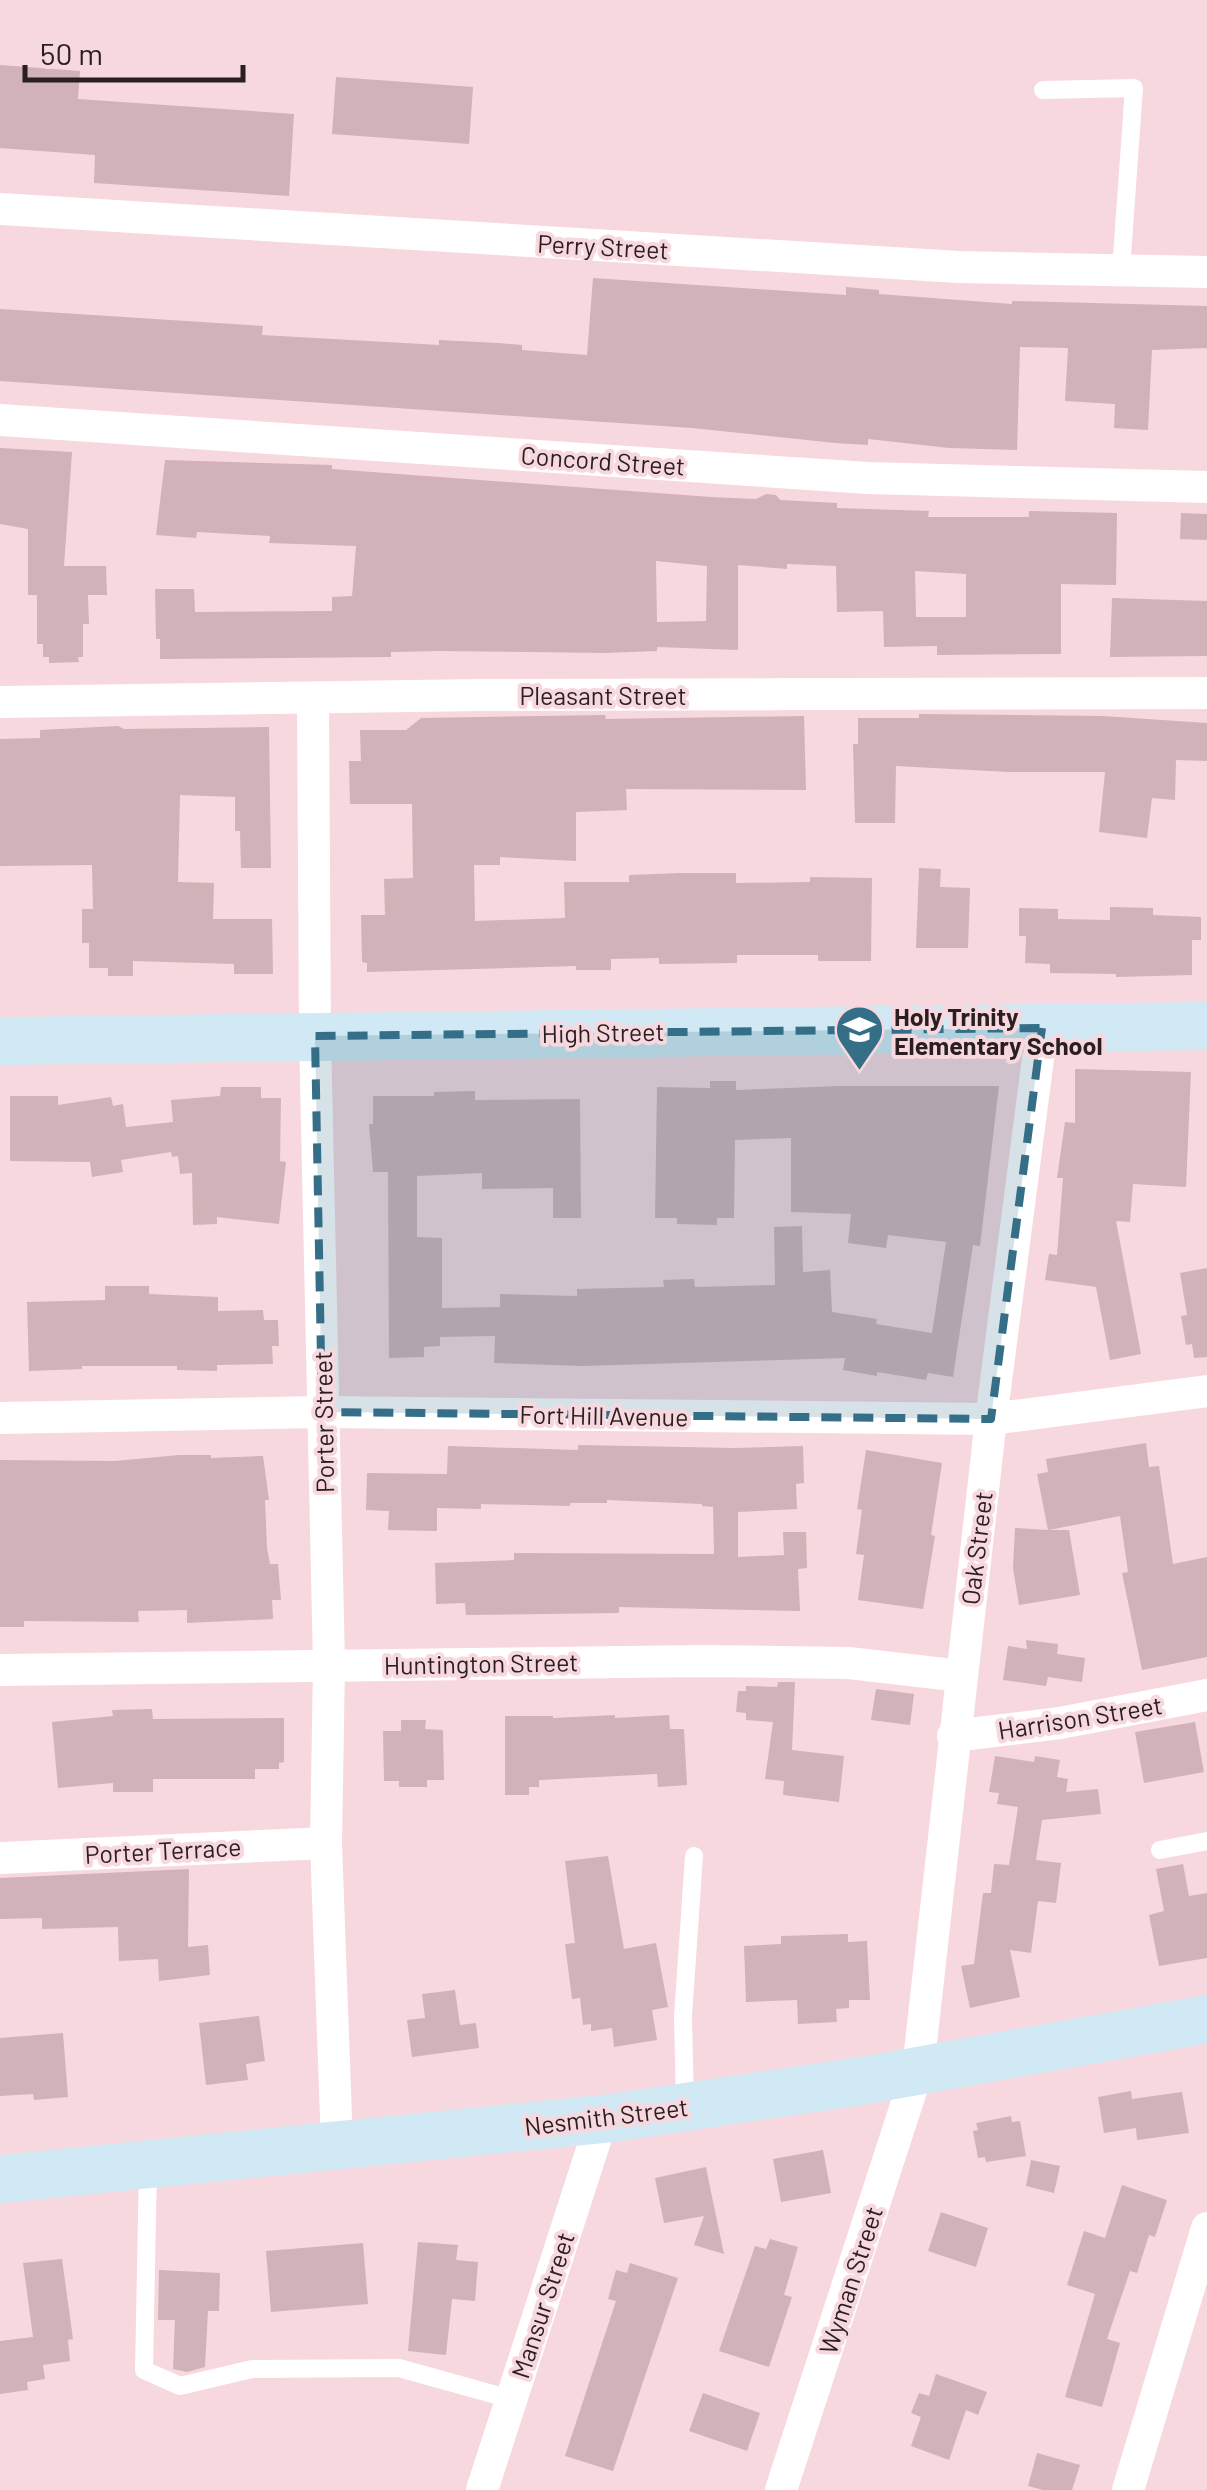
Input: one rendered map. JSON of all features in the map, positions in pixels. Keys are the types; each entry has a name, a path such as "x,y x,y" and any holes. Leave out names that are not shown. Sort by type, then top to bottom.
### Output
{"main road":[{"name":"High Street","path":"0,1041 1207,1026"},
{"name":"Nesmith Street","path":"0,2179 602,2119 1207,2018"}],"street":[{"name":"Perry Street","path":"0,208 958,267 1207,272"},
{"name":"Concord Street","path":"0,420 868,478 1207,487"},
{"name":"Pleasant Street","path":"0,702 1207,692"},
{"name":"Porter Street","path":"313,698 314,1036 329,1665 326,1843 337,2146"},
{"name":"Oak Street","path":"918,2069 990,1418 1042,1028"},
{"name":"Fort Hill Avenue","path":"0,1418 322,1412 990,1418 1207,1391"},
{"name":"Huntington Street","path":"0,1670 786,1662 849,1663 960,1676"},
{"name":"Harrison Street","path":"953,1736 1060,1723 1207,1695"},
{"name":"Porter Terrace","path":"0,1858 326,1843"},
{"name":"Wyman Street","path":"781,2490 918,2069"},
{"name":"Mansur Street","path":"482,2490 602,2119"},
{"path":"1128,2490 1207,2228"}],"lane":[{"path":"1044,90 1134,88 1121,270"},
{"path":"1160,1850 1207,1842"},
{"path":"685,2107 683,2016 694,1856"},
{"path":"148,2164 144,2370 180,2386 252,2369 399,2368 512,2400"}],"highlighted area":[{"path":"1042,1028 991,1419 322,1412 315,1036"}],"building":[{"path":"0,65 80,71 78,99 294,114 289,196 94,183 95,155 0,148"},
{"path":"336,77 473,87 469,144 332,134"},
{"path":"593,278 846,295 846,287 879,290 879,294 1012,304 1207,306 1207,348 1152,350 1148,430 1114,428 1115,404 1065,401 1068,348 1020,347 1017,450 949,448 868,439 868,445 835,443 692,428 0,381 0,309 263,326 262,335 439,345 439,340 498,343 522,345 522,350 587,355"},
{"path":"0,448 72,452 64,566 106,566 107,595 88,595 89,624 83,624 83,657 78,657 79,662 49,663 49,657 43,657 43,644 37,644 37,595 28,595 28,529 0,524"},
{"path":"165,460 332,465 332,469 711,497 756,499 766,494 776,495 780,500 837,503 837,508 929,511 928,517 1029,517 1029,511 1117,513 1116,585 1061,584 1061,654 937,655 937,646 884,647 883,611 837,612 836,566 787,564 787,569 738,565 738,650 657,647 657,651 606,653 439,651 391,652 391,657 160,659 155,589 194,589 195,612 332,611 332,597 352,596 356,546 269,543 270,536 197,532 196,538 156,535","holes":["656,561 707,566 706,621 657,622","915,571 966,574 966,617 916,617"]},
{"path":"1181,513 1207,514 1207,540 1180,539"},
{"path":"1112,598 1207,601 1207,656 1110,657"},
{"path":"919,714 1103,716 1207,723 1207,761 1176,760 1175,800 1152,798 1147,838 1099,832 1105,772 896,766 895,823 855,823 853,744 858,744 858,718 919,718"},
{"path":"605,715 606,719 804,716 806,790 626,789 627,810 576,812 576,861 500,857 500,865 474,865 475,921 565,918 564,882 629,882 629,875 680,873 736,873 736,883 810,882 810,877 872,878 871,961 818,961 818,955 737,955 737,963 659,964 659,958 611,959 611,970 576,970 576,966 367,972 367,963 362,962 361,915 385,915 384,879 413,878 412,804 350,804 349,761 361,761 360,730 406,730 421,718"},
{"path":"269,727 271,868 241,868 235,797 180,795 178,882 214,883 213,919 272,919 273,974 234,974 234,964 133,961 133,976 108,976 108,968 89,968 89,943 82,943 82,909 93,909 92,865 0,866 0,739 40,738 40,730"},
{"path":"919,868 941,869 940,887 970,888 968,948 916,948"},
{"path":"1110,907 1153,908 1153,915 1201,917 1201,940 1192,940 1192,975 1116,977 1050,973 1050,964 1025,963 1026,936 1019,936 1019,908 1058,909 1058,919 1110,920"},
{"path":"1075,1069 1191,1072 1186,1187 1133,1184 1130,1222 1116,1221 1141,1354 1110,1360 1096,1287 1045,1280 1049,1254 1057,1255 1063,1178 1057,1178 1065,1122 1075,1123"},
{"path":"710,1081 736,1081 736,1090 999,1086 980,1246 973,1245 953,1377 928,1373 926,1380 877,1372 877,1376 843,1370 845,1358 583,1366 494,1363 495,1336 440,1337 440,1346 424,1347 424,1357 389,1358 388,1172 373,1172 369,1124 373,1124 373,1096 434,1096 434,1092 475,1091 475,1100 580,1099 581,1218 553,1218 553,1188 482,1189 482,1173 417,1176 417,1237 442,1238 442,1308 500,1307 500,1294 577,1296 577,1289 664,1287 663,1280 694,1279 695,1287 775,1285 774,1227 802,1226 803,1272 830,1270 832,1312 932,1333 946,1242 888,1235 886,1248 848,1243 851,1214 791,1212 791,1138 735,1140 734,1218 717,1218 717,1225 677,1224 677,1218 655,1218 657,1087 710,1088"},
{"path":"221,1087 261,1087 261,1098 281,1098 280,1161 286,1162 279,1224 217,1217 217,1224 193,1225 192,1173 180,1174 178,1156 172,1157 171,1152 121,1160 123,1172 92,1177 90,1162 10,1161 10,1096 58,1096 58,1105 111,1097 113,1106 123,1104 126,1127 173,1122 171,1100 220,1096"},
{"path":"1207,1268 1207,1357 1194,1358 1192,1344 1186,1345 1181,1316 1187,1315 1180,1273"},
{"path":"105,1286 149,1286 149,1294 218,1297 218,1311 263,1310 264,1320 278,1320 279,1346 272,1346 273,1364 217,1365 217,1371 177,1370 177,1366 82,1366 29,1371 27,1302 105,1300"},
{"path":"1146,1443 1149,1467 1159,1466 1173,1564 1207,1557 1207,1657 1142,1670 1122,1573 1128,1572 1120,1516 1049,1530 1069,1530 1080,1595 1019,1605 1013,1568 1015,1528 1048,1530 1037,1474 1048,1472 1046,1459"},
{"path":"578,1445 803,1446 804,1483 796,1484 797,1509 738,1512 738,1557 784,1555 783,1532 806,1532 807,1568 798,1569 800,1611 619,1607 619,1613 466,1615 465,1603 436,1604 435,1563 514,1560 514,1553 714,1554 713,1507 702,1504 607,1500 570,1506 481,1504 481,1509 437,1508 437,1531 388,1530 389,1511 366,1510 367,1473 447,1474 448,1446 578,1450"},
{"path":"866,1450 942,1463 923,1609 858,1600 864,1555 856,1554 862,1510 857,1509"},
{"path":"179,1455 263,1456 269,1500 265,1500 267,1548 270,1564 278,1564 281,1600 272,1600 273,1619 187,1623 187,1610 138,1611 139,1622 24,1621 24,1627 0,1627 0,1460 115,1461"},
{"path":"1026,1640 1058,1644 1057,1654 1085,1658 1082,1682 1048,1677 1046,1686 1003,1680 1008,1646 1027,1649"},
{"path":"778,1682 795,1682 792,1750 844,1756 839,1802 783,1795 784,1781 765,1779 773,1722 746,1720 746,1713 736,1712 738,1691 746,1691 746,1686 777,1687"},
{"path":"876,1689 914,1694 910,1725 871,1720"},
{"path":"152,1709 153,1719 284,1718 284,1762 279,1763 279,1769 255,1769 255,1779 153,1779 153,1792 113,1792 113,1783 58,1788 52,1722 113,1716 112,1710"},
{"path":"669,1715 670,1729 684,1729 687,1785 658,1787 657,1774 539,1780 539,1787 529,1787 529,1795 505,1795 505,1716"},
{"path":"401,1720 426,1720 425,1729 443,1730 444,1780 427,1780 427,1787 399,1787 399,1781 384,1781 383,1731 401,1731"},
{"path":"1195,1722 1204,1772 1144,1783 1135,1732"},
{"path":"995,1756 1034,1762 1035,1756 1060,1760 1057,1777 1068,1779 1066,1792 1098,1789 1101,1814 1042,1820 1036,1860 1061,1863 1056,1903 1038,1901 1031,1953 1010,1950 1020,1997 970,2008 961,1966 974,1964 983,1893 991,1893 994,1864 1009,1865 1018,1807 997,1804 999,1793 989,1792"},
{"path":"608,1856 624,1949 656,1943 668,2007 652,2010 657,2040 614,2047 612,2028 591,2031 591,2024 583,2025 580,1998 572,1999 565,1944 575,1943 565,1861"},
{"path":"1183,1864 1189,1896 1207,1893 1207,1958 1159,1966 1149,1915 1164,1911 1156,1869"},
{"path":"189,1869 188,1947 208,1945 210,1975 159,1981 158,1959 119,1961 118,1927 42,1929 42,1918 0,1919 0,1878"},
{"path":"848,1934 848,1942 867,1941 870,2000 849,2000 849,2008 836,2009 837,2022 798,2024 797,2000 746,2002 744,1946 781,1944 781,1936"},
{"path":"455,1990 460,2025 476,2023 479,2048 412,2057 407,2020 425,2018 422,1994"},
{"path":"259,2016 265,2061 246,2064 248,2080 206,2085 199,2023"},
{"path":"63,2033 68,2097 34,2100 33,2094 0,2096 0,2038"},
{"path":"1131,2091 1132,2099 1182,2092 1189,2133 1137,2140 1136,2128 1104,2133 1098,2097"},
{"path":"1011,2116 1012,2122 1020,2121 1026,2156 986,2162 985,2157 978,2158 973,2131 978,2130 976,2123"},
{"path":"823,2150 831,2193 781,2202 773,2159"},
{"path":"1031,2160 1060,2166 1054,2193 1026,2186"},
{"path":"706,2167 724,2254 694,2245 704,2216 664,2223 655,2178"},
{"path":"1122,2185 1167,2200 1155,2237 1149,2235 1137,2273 1130,2271 1107,2339 1120,2343 1102,2407 1065,2397 1095,2294 1067,2285 1084,2231 1105,2238"},
{"path":"941,2212 988,2228 976,2267 928,2251"},
{"path":"770,2239 798,2247 784,2295 792,2297 769,2367 719,2351 755,2246 766,2249"},
{"path":"418,2242 458,2245 456,2260 478,2262 475,2301 452,2299 446,2355 408,2351"},
{"path":"363,2243 368,2304 271,2312 266,2251"},
{"path":"62,2259 73,2339 68,2340 70,2361 43,2365 45,2379 27,2382 28,2390 0,2394 0,2341 33,2337 23,2263"},
{"path":"630,2263 678,2278 613,2471 565,2456 616,2301 608,2299 616,2270 627,2273"},
{"path":"159,2270 220,2273 219,2311 208,2311 205,2367 187,2372 173,2369 175,2320 158,2320"},
{"path":"936,2374 987,2392 978,2415 966,2410 949,2460 911,2446 921,2417 911,2413 919,2393 929,2396"},
{"path":"703,2393 760,2413 747,2451 689,2431"},
{"path":"1037,2453 1080,2465 1072,2490 1028,2486"}],"place":[{"name":"Holy Trinity Elementary School","path":"859,1072"}]}
